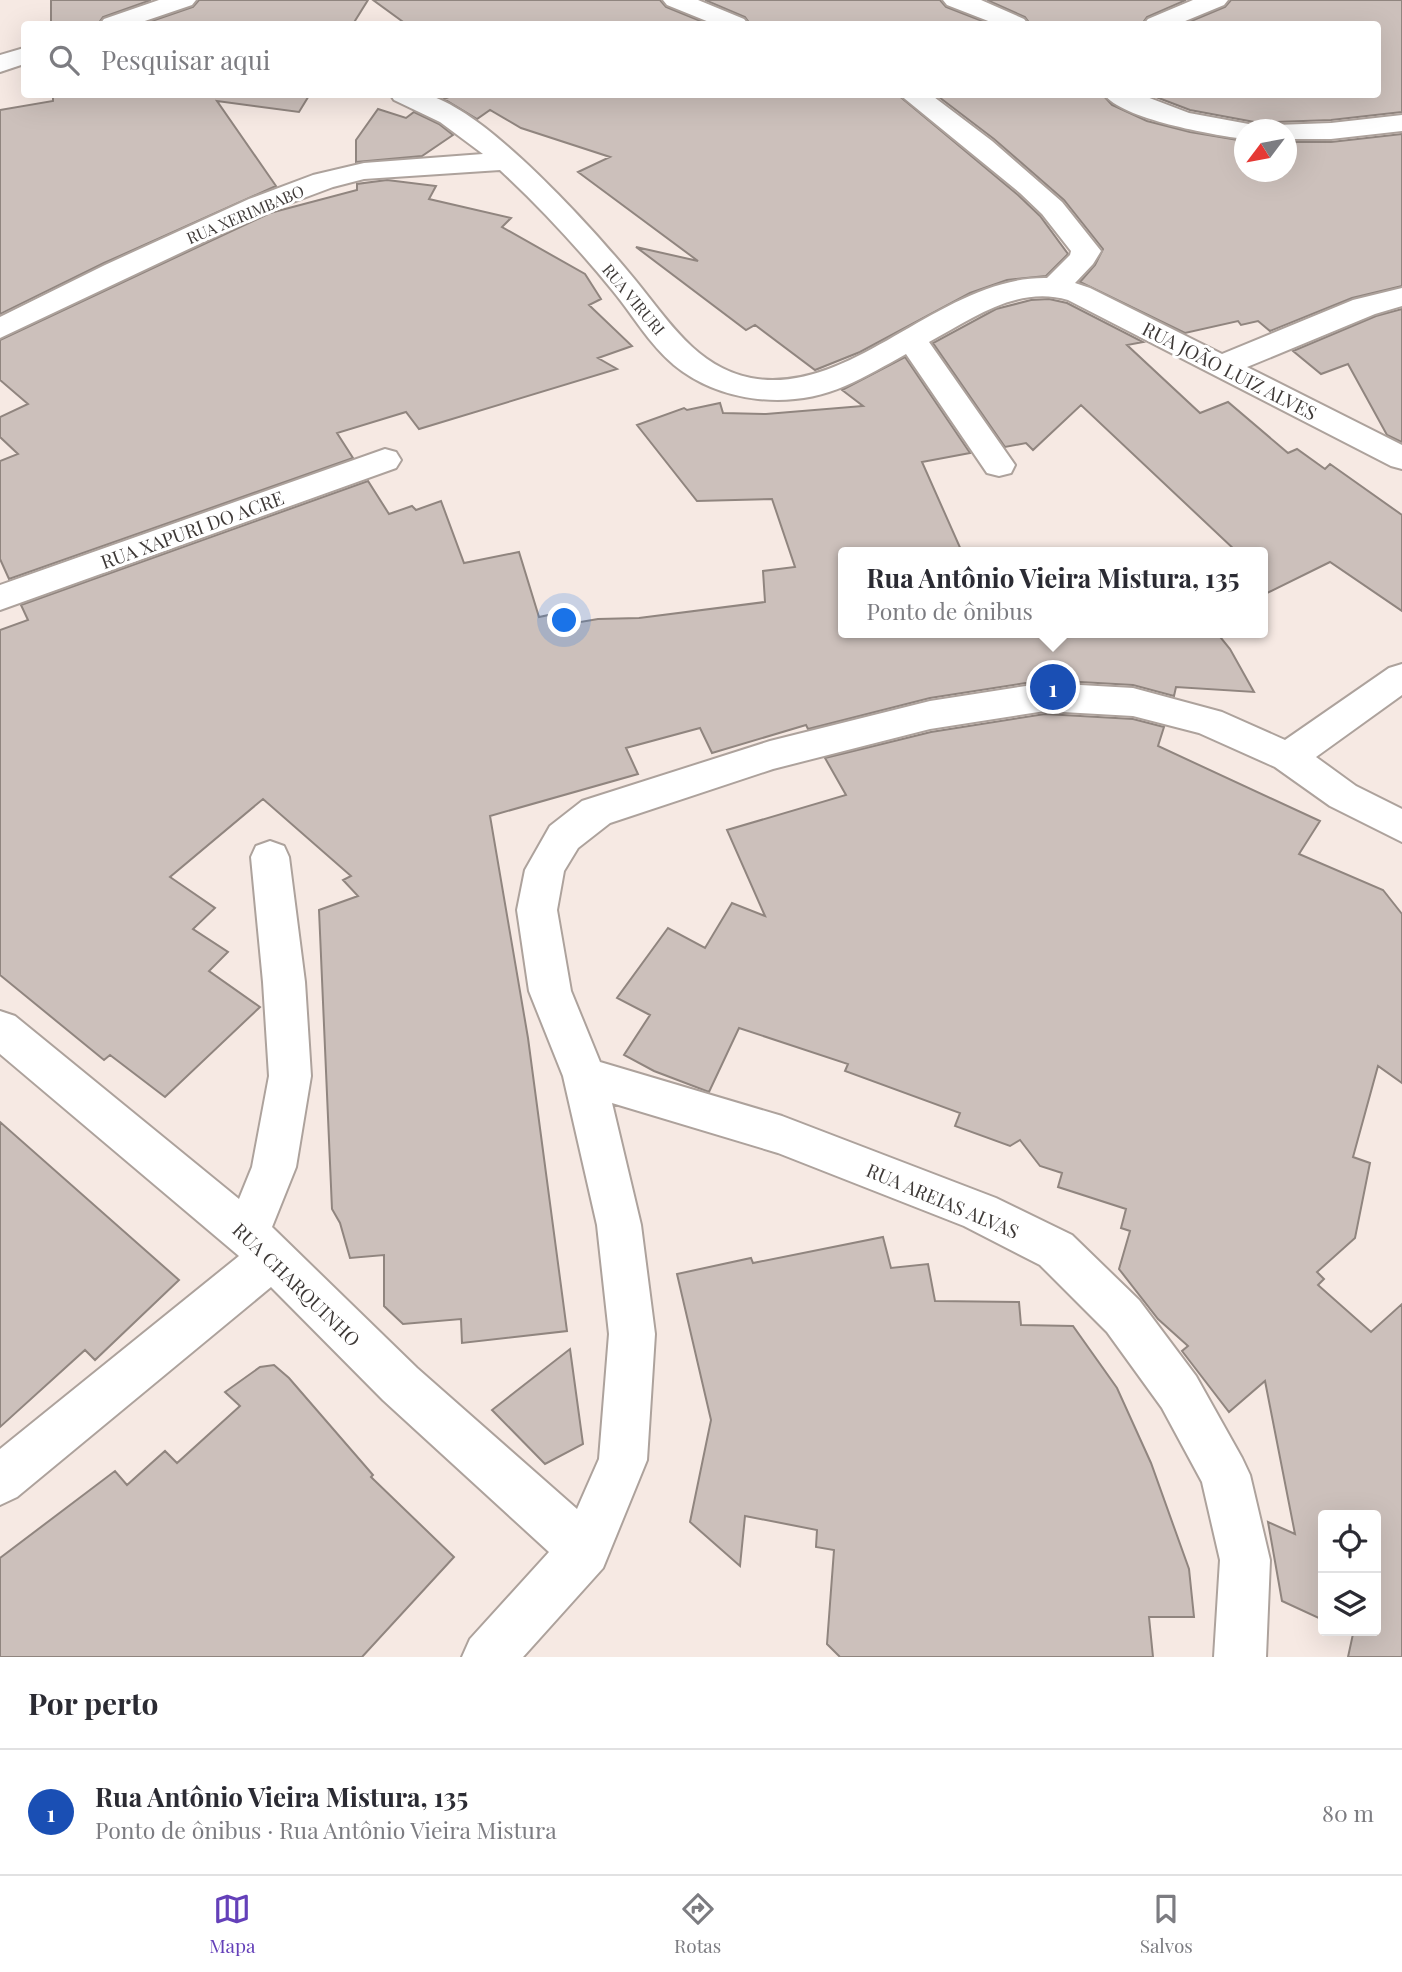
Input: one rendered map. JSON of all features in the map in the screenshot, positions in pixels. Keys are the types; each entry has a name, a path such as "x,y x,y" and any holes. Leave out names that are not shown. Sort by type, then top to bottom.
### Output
{"street":[{"path":"122,21 183,0"},
{"path":"676,0 728,21"},
{"path":"956,0 1009,21"},
{"path":"1164,21 1215,0"},
{"path":"966,21 984,9"},
{"path":"0,65 21,57"},
{"path":"0,65 21,66"},
{"name":"RUA VIRURI","path":"410,98 463,124 507,161 617,277 650,323 694,365 733,384 764,392 808,388 834,380 993,296 1016,289 1056,286"},
{"path":"917,98 1003,166 1076,236 1086,251 1083,258 1056,286"},
{"path":"1126,98 1164,116 1197,125 1234,130"},
{"path":"1297,131 1331,131 1402,123"},
{"name":"RUA XERIMBABO","path":"0,329 127,265 259,205 323,181 391,168 507,161"},
{"name":"RUA JOÃO LUIZ ALVES","path":"1056,286 1079,294 1402,458"},
{"path":"1222,366 1364,307 1402,297"},
{"path":"911,338 999,465"},
{"name":"RUA XAPURI DO ACRE","path":"0,598 384,460"},
{"path":"1287,757 1402,677"},
{"path":"488,1657 585,1550 623,1460 632,1335 619,1225 584,1076 550,991 537,910 545,870 564,837 596,812 770,755 930,715 1045,697 1133,702 1209,722 1287,757 1343,796 1402,827"},
{"path":"0,1480 260,1245 290,1076 284,982 270,857"},
{"name":"RUA CHARQUINHO","path":"0,1029 260,1245 400,1384 585,1550"},
{"name":"RUA AREIAS ALVAS","path":"584,1076 782,1135 980,1212 1056,1250 1123,1316 1179,1392 1225,1475 1245,1560 1240,1657"}],"building":[{"path":"51,0 151,0 103,17 100,21 51,21"},
{"path":"199,0 368,0 355,21 152,21 193,7"},
{"path":"373,0 660,0 666,7 701,21 402,21"},
{"path":"705,0 940,0 946,7 982,21 748,21 745,17"},
{"path":"987,0 1186,0 1147,17 1144,21 1028,21 1025,17"},
{"path":"1231,0 1402,0 1402,112 1331,120 1238,119 1190,110 1158,98 1381,98 1381,21 1191,21 1225,7"},
{"path":"53,98 308,98 299,112 217,101 276,186 104,263 0,314 0,110 53,101"},
{"path":"902,98 1018,195 1040,216 1068,254 1046,276 1007,280 970,293 860,352 815,370 755,325 746,330 636,247 698,261 578,172 610,157 521,128 490,110 477,119 444,99"},
{"path":"940,98 1106,98 1112,105 1147,121 1234,139 1234,182 1297,182 1297,142 1331,142 1402,134 1402,286 1352,298 1270,331 1258,321 1241,325 1238,321 1185,333 1080,282 1095,265 1103,249 1064,200 994,139"},
{"path":"378,109 406,118 414,112 439,124 453,135 422,156 356,162 356,140"},
{"path":"387,180 436,186 429,199 511,218 502,227 585,274 601,299 589,305 632,346 598,358 617,369 419,429 406,412 337,433 353,458 9,579 0,559 0,461 18,454 0,437 0,417 28,404 0,380 0,340 270,213 357,190 357,184"},
{"path":"1049,299 1067,303 1143,342 1127,345 1200,413 1228,402 1288,453 1297,449 1325,469 1330,464 1402,515 1402,611 1330,562 1268,593 1268,547 1232,547 1081,405 1033,450 1026,443 1005,447 933,343 996,309 1031,300"},
{"path":"1402,309 1402,442 1387,435 1348,364 1321,374 1293,351 1376,316"},
{"path":"905,357 970,453 922,462 960,547 838,547 838,638 1221,638 1254,692 1176,687 1174,696 1133,685 1045,680 930,698 808,729 806,725 712,753 700,728 626,748 638,774 490,816 528,1038 567,1331 462,1343 461,1319 403,1324 384,1306 384,1255 350,1258 340,1223 332,1209 319,910 358,896 343,880 351,876 263,799 170,877 215,908 193,929 228,952 209,971 260,1007 165,1097 110,1055 104,1060 0,975 0,630 28,620 21,605 368,481 389,514 412,506 416,510 441,501 464,563 519,552 539,617 563,612 569,624 765,602 763,571 795,567 772,499 697,501 637,425 684,408 687,410 720,403 723,413 766,414 863,406 842,390"},
{"path":"1045,714 1133,719 1164,727 1158,746 1320,821 1299,854 1383,890 1402,914 1402,1083 1378,1066 1353,1157 1370,1163 1355,1238 1317,1272 1324,1279 1318,1285 1371,1332 1402,1304 1402,1657 1348,1657 1353,1636 1381,1636 1381,1510 1318,1510 1318,1618 1282,1601 1268,1522 1295,1534 1265,1381 1229,1412 1182,1351 1188,1346 1158,1319 1119,1269 1130,1231 1121,1228 1126,1209 1058,1187 1062,1173 1040,1166 1020,1140 1010,1146 955,1126 960,1113 845,1071 848,1064 739,1028 709,1092 654,1071 624,1055 650,1015 617,998 668,928 705,948 732,903 765,916 727,830 846,795 825,758 931,732"},
{"path":"0,1122 179,1280 95,1360 85,1350 0,1427"},
{"path":"883,1237 891,1268 928,1264 935,1301 1019,1302 1021,1325 1073,1326 1117,1388 1151,1463 1189,1569 1194,1617 1149,1617 1153,1657 840,1657 827,1644 834,1550 816,1547 817,1530 745,1516 740,1566 690,1522 711,1420 677,1274 751,1258 753,1263"},
{"path":"570,1349 583,1444 545,1464 492,1410"},
{"path":"274,1365 289,1378 373,1475 371,1477 454,1557 362,1657 0,1657 0,1558 115,1471 127,1485 165,1451 177,1463 240,1406 225,1392 260,1367"}],"place":[{"name":"Rua Antônio Vieira Mistura, 135","path":"1053,687"}]}
